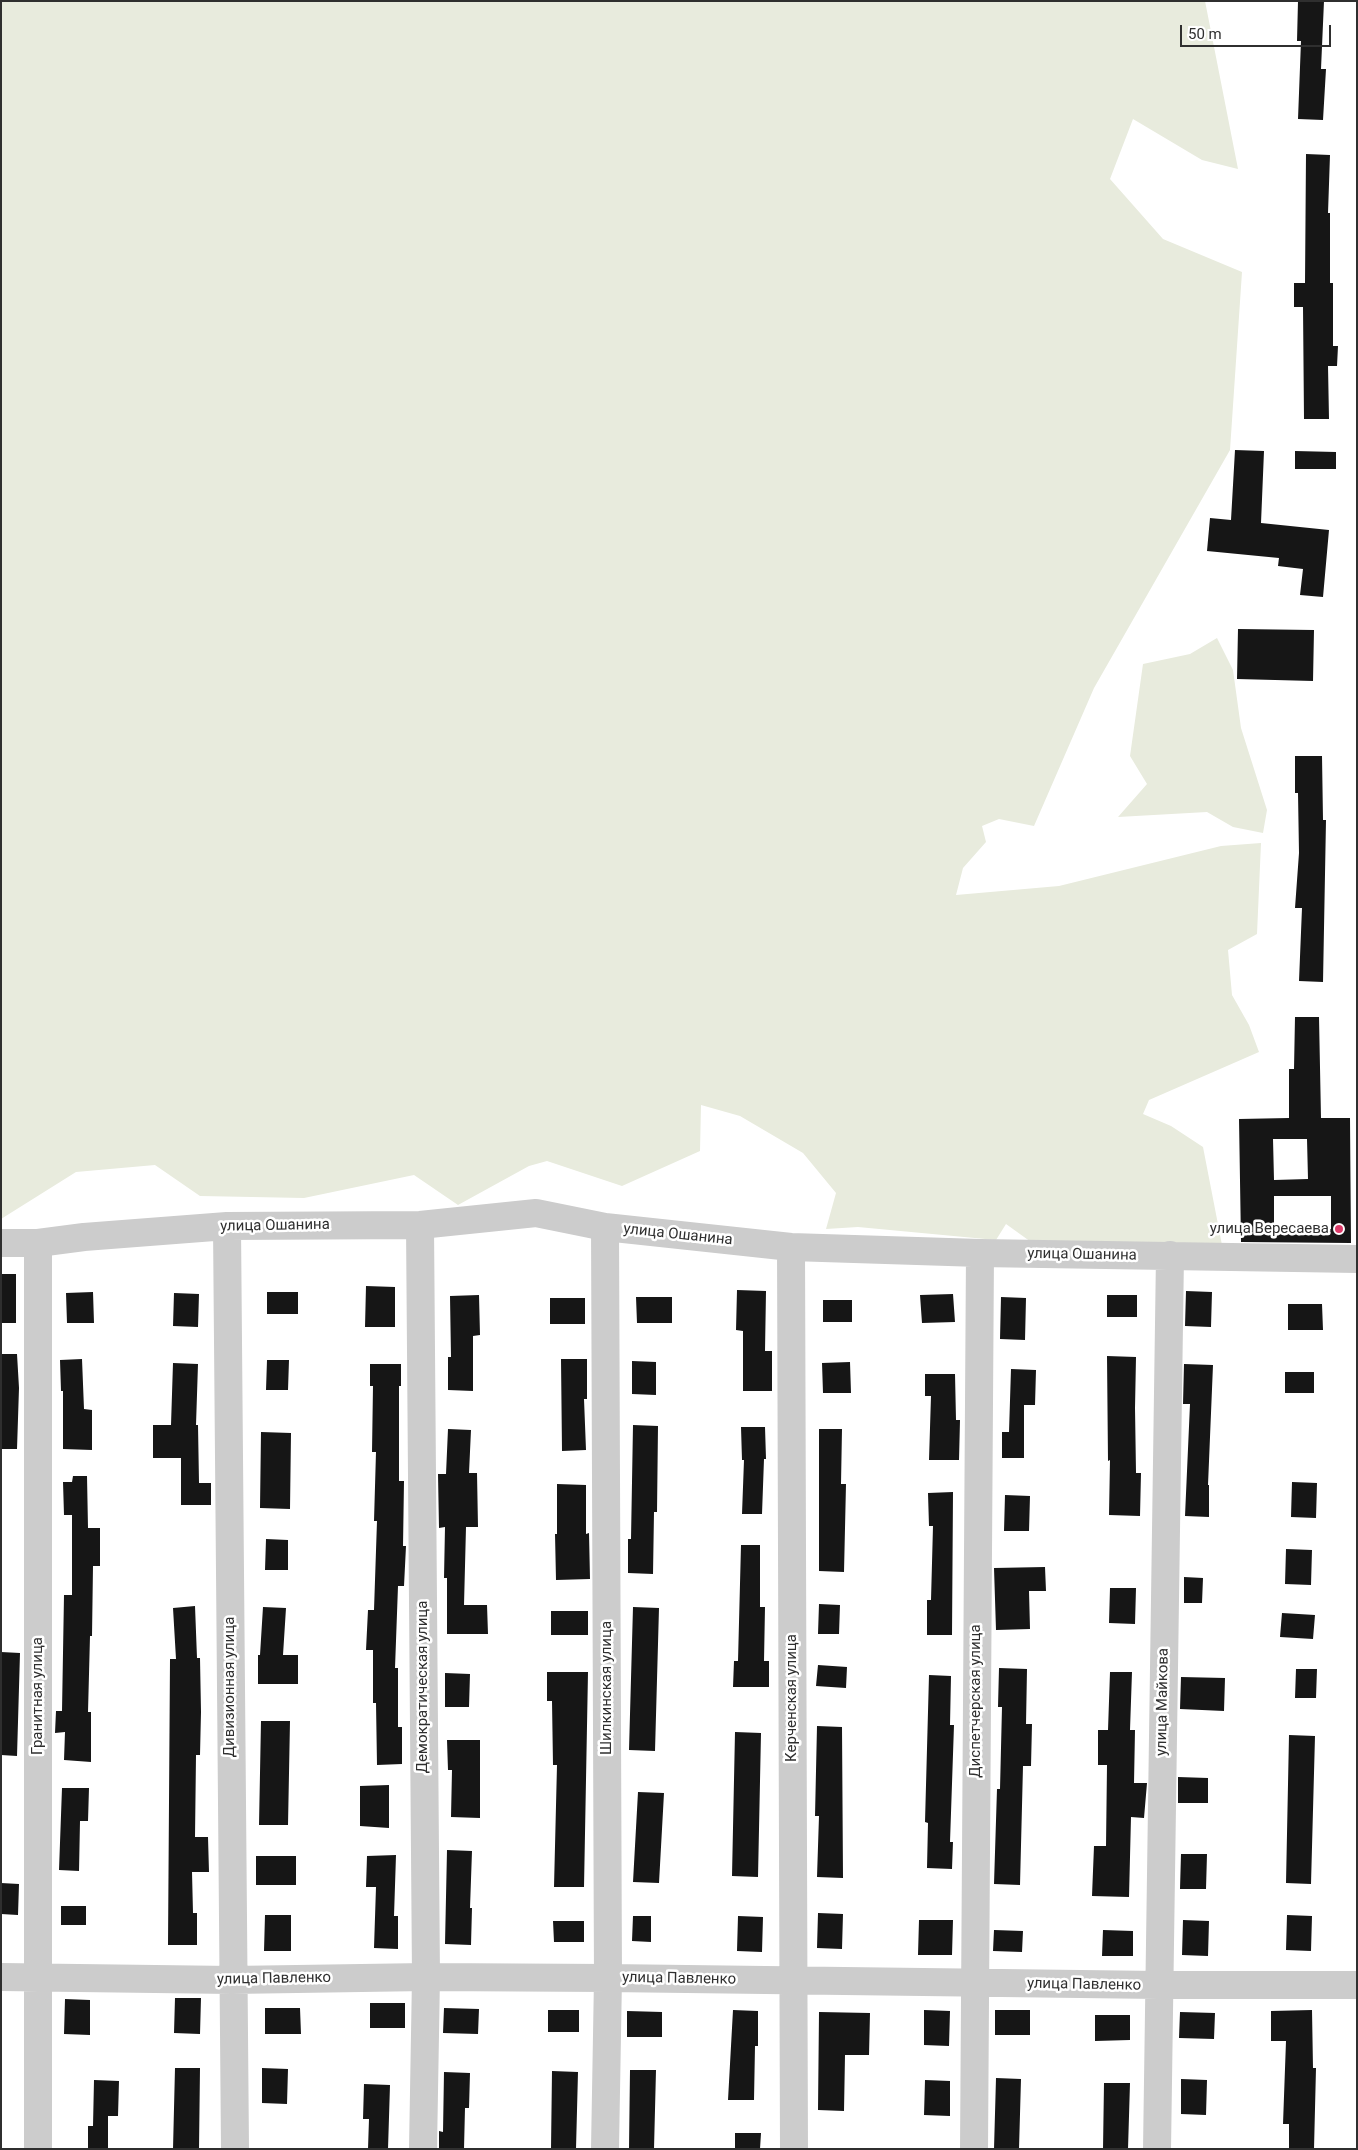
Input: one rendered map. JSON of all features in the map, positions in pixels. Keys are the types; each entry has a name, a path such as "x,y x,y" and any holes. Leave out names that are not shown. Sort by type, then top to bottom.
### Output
{"street":[{"name":"улица Ошанина","path":"1,1243 38,1243 84,1237 227,1226 420,1226 536,1213 605,1227 791,1247 980,1254 1357,1259"},
{"name":"Дивизионная улица","path":"227,1226 232,1980 235,2149"},
{"name":"Демократическая улица","path":"420,1226 426,1977 423,2149"},
{"name":"Шилкинская улица","path":"605,1227 608,1978 605,2149"},
{"name":"Гранитная улица","path":"38,1243 38,2149"},
{"name":"Керченская улица","path":"791,1247 794,2149"},
{"name":"Диспетчерская улица","path":"974,2149 980,1254"},
{"name":"улица Майкова","path":"1157,2149 1170,1256"},
{"name":"улица Павленко","path":"1,1977 232,1980 426,1977 608,1978 1160,1985 1357,1985"}],"shaded area":[{"path":"1,1 1205,1 1238,169 1202,160 1133,119 1110,179 1163,239 1242,272 1230,450 1094,688 1034,826 999,819 982,826 986,842 963,868 956,895 1059,886 1221,846 1261,843 1257,934 1228,950 1232,995 1249,1025 1259,1052 1149,1100 1143,1114 1171,1126 1203,1147 1222,1245 1031,1242 1006,1224 996,1240 858,1227 826,1229 836,1193 803,1153 740,1116 701,1105 700,1151 622,1186 547,1161 529,1166 458,1205 414,1175 304,1198 200,1196 155,1165 76,1172 1,1219"},
{"path":"1217,638 1233,670 1241,728 1267,810 1263,833 1233,827 1207,812 1118,817 1147,784 1130,756 1143,664 1190,654"}],"building":[{"path":"1298,1 1324,1 1321,69 1326,69 1323,120 1298,119 1301,41 1297,41"},
{"path":"1306,154 1330,155 1328,213 1330,213 1330,283 1333,283 1333,346 1338,346 1337,366 1328,366 1329,419 1304,419 1303,307 1294,307 1294,283 1305,283"},
{"path":"1235,450 1264,451 1261,523 1329,530 1323,597 1300,595 1303,569 1278,566 1279,558 1207,551 1210,518 1231,520"},
{"path":"1295,451 1336,452 1336,469 1295,469"},
{"path":"1238,629 1314,630 1313,681 1237,679"},
{"path":"1295,756 1322,756 1323,820 1326,820 1323,982 1299,981 1302,908 1295,908 1299,853 1298,793 1295,793"},
{"path":"1295,1017 1319,1017 1321,1118 1350,1118 1351,1243 1241,1242 1239,1119 1289,1118 1289,1069 1294,1069","holes":["1273,1139 1307,1139 1308,1179 1274,1180","1274,1196 1331,1196 1331,1229 1274,1229"]},
{"path":"1,1274 16,1274 16,1323 1,1323"},
{"path":"366,1286 395,1287 395,1327 365,1327"},
{"path":"737,1290 766,1291 765,1351 772,1351 772,1391 743,1391 743,1331 736,1330"},
{"path":"1186,1291 1212,1292 1211,1327 1185,1326"},
{"path":"93,1292 94,1323 67,1323 66,1293"},
{"path":"267,1292 298,1292 298,1314 267,1314"},
{"path":"174,1293 199,1294 198,1327 173,1326"},
{"path":"953,1294 955,1322 922,1323 920,1295"},
{"path":"479,1295 480,1335 473,1336 473,1391 448,1390 448,1357 451,1357 450,1296"},
{"path":"1107,1295 1137,1295 1137,1317 1107,1317"},
{"path":"636,1297 672,1297 672,1323 637,1323"},
{"path":"1001,1297 1026,1298 1025,1340 1000,1339"},
{"path":"550,1298 585,1298 585,1324 550,1324"},
{"path":"823,1300 852,1300 852,1322 823,1322"},
{"path":"1288,1304 1322,1304 1323,1330 1288,1330"},
{"path":"1,1354 17,1354 19,1388 17,1449 1,1449"},
{"path":"1107,1356 1136,1357 1136,1473 1141,1473 1140,1516 1109,1515 1110,1460 1108,1461"},
{"path":"82,1359 84,1409 92,1410 92,1450 63,1449 63,1391 61,1391 60,1360"},
{"path":"561,1359 587,1359 587,1399 584,1399 586,1450 562,1451"},
{"path":"267,1360 289,1360 288,1390 266,1390"},
{"path":"632,1361 656,1362 656,1395 632,1394"},
{"path":"850,1362 851,1393 823,1393 822,1363"},
{"path":"173,1363 198,1364 196,1425 198,1425 199,1483 211,1483 211,1505 181,1505 181,1458 153,1458 153,1425 171,1425"},
{"path":"370,1364 401,1364 401,1386 399,1386 399,1481 404,1481 403,1546 406,1546 404,1586 398,1586 395,1668 398,1668 398,1727 402,1727 402,1764 377,1765 376,1703 373,1703 373,1650 366,1650 368,1610 374,1610 377,1521 374,1521 376,1452 372,1452 373,1386 370,1386"},
{"path":"1184,1364 1213,1365 1208,1485 1209,1517 1185,1516 1190,1404 1183,1404"},
{"path":"1011,1369 1036,1370 1035,1405 1024,1405 1024,1458 1002,1458 1002,1432 1009,1432"},
{"path":"1285,1372 1314,1372 1314,1393 1285,1393"},
{"path":"925,1374 955,1374 956,1420 960,1420 959,1460 929,1460 931,1396 925,1396"},
{"path":"633,1425 658,1426 657,1512 654,1512 653,1574 628,1573 628,1539 631,1539"},
{"path":"741,1427 765,1427 766,1459 764,1459 762,1514 742,1514 744,1460 742,1460"},
{"path":"448,1429 471,1430 469,1473 477,1473 478,1527 466,1527 464,1605 487,1605 488,1634 447,1634 447,1578 444,1578 445,1527 439,1528 438,1474 446,1474"},
{"path":"819,1429 842,1429 841,1484 846,1484 844,1572 819,1571"},
{"path":"261,1432 291,1433 290,1509 260,1508"},
{"path":"73,1476 87,1476 88,1528 100,1528 100,1566 93,1566 92,1636 90,1636 88,1712 91,1712 91,1762 64,1760 65,1732 55,1733 56,1711 62,1711 64,1595 72,1595 72,1515 64,1515 63,1482 72,1482"},
{"path":"1292,1482 1317,1483 1316,1518 1291,1517"},
{"path":"557,1484 586,1485 586,1534 589,1533 590,1579 556,1580"},
{"path":"953,1492 952,1635 927,1635 927,1600 931,1600 933,1526 929,1526 928,1493"},
{"path":"1005,1495 1030,1496 1029,1531 1004,1531"},
{"path":"266,1539 288,1540 288,1570 265,1570"},
{"path":"741,1545 760,1545 760,1607 765,1607 764,1661 769,1661 769,1687 733,1687 734,1661 738,1661"},
{"path":"1286,1549 1312,1550 1311,1585 1285,1584"},
{"path":"1045,1567 1046,1591 1029,1591 1030,1629 996,1630 994,1568"},
{"path":"1184,1577 1203,1578 1202,1603 1184,1603"},
{"path":"1110,1588 1136,1588 1135,1624 1109,1623"},
{"path":"819,1604 840,1605 839,1634 818,1634"},
{"path":"195,1606 197,1658 200,1658 201,1712 200,1755 196,1755 195,1837 208,1837 209,1872 192,1872 193,1913 197,1913 197,1945 168,1945 170,1659 176,1659 173,1608"},
{"path":"263,1607 286,1608 283,1655 298,1655 298,1684 258,1684 258,1655 260,1655"},
{"path":"633,1607 659,1608 655,1751 629,1750"},
{"path":"551,1611 588,1611 588,1635 551,1635"},
{"path":"1282,1613 1315,1615 1313,1639 1280,1637"},
{"path":"1,1652 20,1653 17,1756 1,1755"},
{"path":"818,1665 847,1667 846,1688 816,1686"},
{"path":"999,1668 1027,1669 1026,1724 1032,1724 1031,1766 1023,1766 1020,1885 994,1884 997,1789 1000,1789 1002,1707 998,1707"},
{"path":"1296,1669 1317,1669 1316,1698 1295,1698"},
{"path":"547,1672 588,1672 584,1887 554,1887 557,1765 553,1765 552,1701 547,1701"},
{"path":"1110,1672 1132,1672 1130,1730 1135,1730 1134,1783 1147,1783 1144,1818 1131,1817 1129,1897 1092,1896 1094,1846 1106,1846 1107,1765 1098,1765 1098,1730 1108,1730"},
{"path":"445,1673 470,1674 469,1707 445,1707"},
{"path":"929,1675 951,1676 950,1725 954,1725 950,1842 953,1842 952,1869 927,1868 928,1823 925,1822"},
{"path":"1181,1677 1225,1678 1224,1711 1180,1709"},
{"path":"261,1721 290,1721 288,1825 259,1825"},
{"path":"817,1726 842,1727 843,1878 817,1877 819,1816 815,1816"},
{"path":"735,1732 761,1733 758,1877 732,1876"},
{"path":"1289,1735 1315,1736 1311,1884 1286,1883"},
{"path":"447,1740 480,1740 480,1818 451,1817 452,1770 448,1770"},
{"path":"1178,1777 1208,1778 1208,1803 1178,1803"},
{"path":"389,1785 389,1828 360,1826 360,1786"},
{"path":"62,1788 89,1788 88,1821 80,1821 79,1871 59,1870"},
{"path":"638,1792 664,1793 659,1883 633,1882"},
{"path":"447,1850 472,1851 471,1945 445,1944"},
{"path":"1181,1854 1207,1854 1206,1889 1180,1889"},
{"path":"396,1855 394,1916 398,1916 398,1949 374,1948 376,1887 366,1887 367,1856"},
{"path":"256,1856 296,1856 296,1885 256,1885"},
{"path":"1,1883 19,1884 18,1915 1,1914"},
{"path":"61,1906 86,1906 86,1925 61,1925"},
{"path":"818,1913 843,1914 842,1949 817,1948"},
{"path":"265,1915 291,1915 291,1951 264,1951"},
{"path":"1287,1915 1312,1916 1311,1951 1286,1950"},
{"path":"633,1916 651,1916 651,1942 632,1941"},
{"path":"738,1916 763,1917 762,1952 737,1951"},
{"path":"919,1920 953,1920 952,1955 918,1955"},
{"path":"1183,1920 1209,1921 1208,1956 1182,1955"},
{"path":"553,1921 584,1921 584,1942 554,1942"},
{"path":"994,1930 1023,1931 1022,1952 993,1951"},
{"path":"1103,1930 1133,1931 1133,1956 1102,1956"},
{"path":"175,1998 201,1998 200,2034 174,2033"},
{"path":"65,1999 90,2000 90,2035 64,2034"},
{"path":"370,2003 405,2003 405,2028 370,2028"},
{"path":"265,2008 300,2008 301,2034 265,2034"},
{"path":"444,2008 479,2009 478,2034 443,2033"},
{"path":"548,2010 579,2010 579,2032 548,2032"},
{"path":"733,2010 758,2011 758,2046 755,2046 754,2100 728,2100"},
{"path":"924,2010 950,2011 949,2046 924,2045"},
{"path":"995,2010 1030,2010 1030,2035 995,2035"},
{"path":"1312,2010 1313,2068 1316,2068 1314,2149 1289,2149 1289,2124 1283,2124 1286,2041 1271,2041 1271,2011"},
{"path":"627,2011 662,2012 662,2037 627,2037"},
{"path":"819,2012 870,2013 869,2055 845,2055 844,2111 818,2110"},
{"path":"1180,2012 1215,2013 1214,2039 1179,2038"},
{"path":"1095,2015 1130,2015 1130,2040 1095,2041"},
{"path":"175,2068 200,2068 199,2149 173,2149"},
{"path":"262,2068 288,2069 287,2104 262,2103"},
{"path":"630,2070 656,2070 654,2149 629,2149"},
{"path":"552,2071 578,2072 576,2149 551,2149"},
{"path":"444,2072 470,2073 469,2108 465,2108 464,2149 439,2149 439,2131 443,2132"},
{"path":"996,2078 1021,2079 1019,2149 994,2149"},
{"path":"1181,2079 1207,2080 1206,2115 1181,2114"},
{"path":"94,2080 119,2081 118,2116 108,2116 108,2149 88,2149 88,2126 93,2126"},
{"path":"925,2080 950,2081 950,2116 924,2115"},
{"path":"1104,2083 1130,2083 1128,2149 1103,2149"},
{"path":"364,2084 390,2085 388,2149 368,2149 369,2119 363,2119"},
{"path":"735,2133 761,2133 760,2149 735,2149"}],"place":[{"name":"улица Вересаева","path":"1339,1229"}]}
